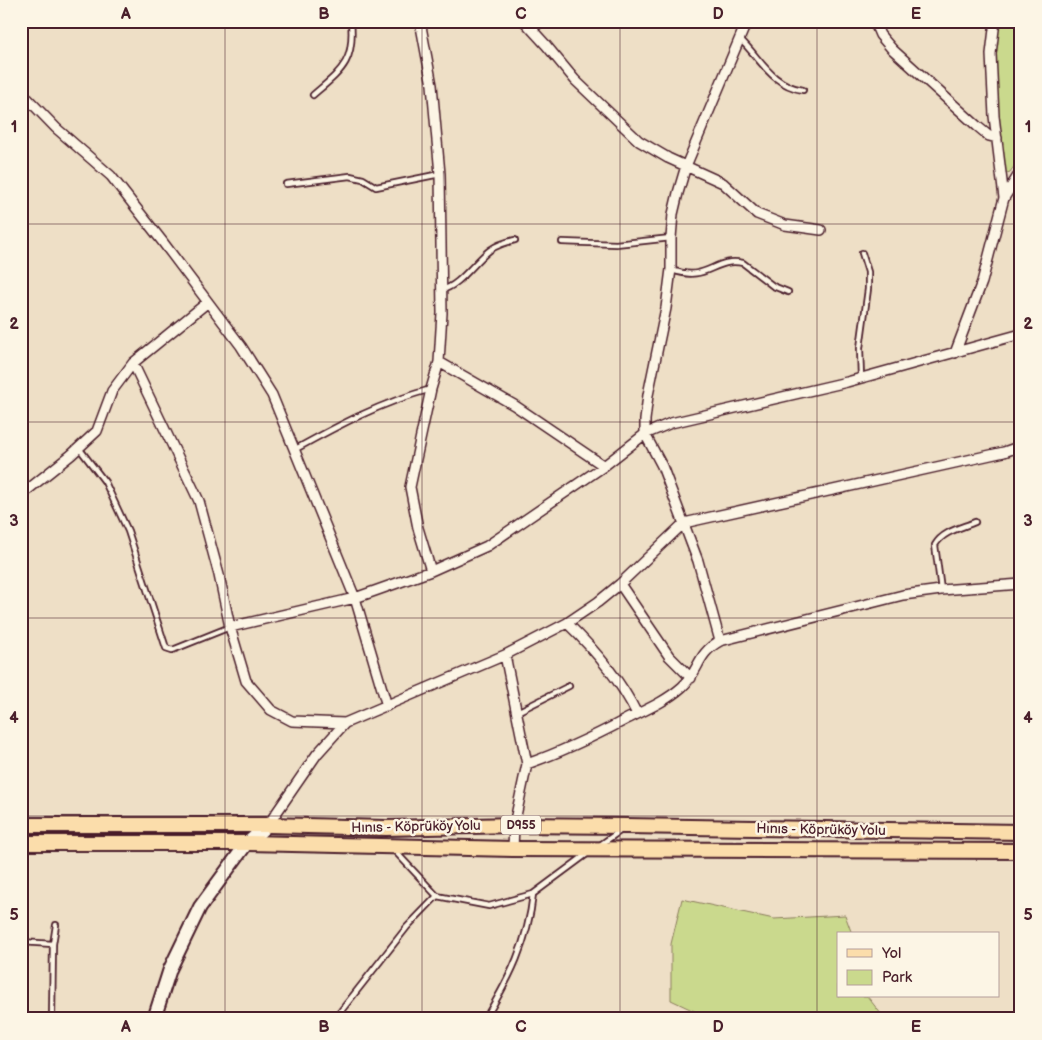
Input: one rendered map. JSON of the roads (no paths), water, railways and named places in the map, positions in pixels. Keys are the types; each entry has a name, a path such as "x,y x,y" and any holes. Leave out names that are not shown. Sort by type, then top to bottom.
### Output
{"main road":[{"name":"Hınıs - Köprüköy Yolu","path":"21,825 268,825 386,828 514,825 1021,832"},
{"name":"Hınıs - Köprüköy Yolu","path":"21,843 247,843 594,849 1021,851"}],"street":[{"path":"420,21 432,85 440,174 442,313 439,362 431,389 410,487 418,528 431,571"},
{"path":"524,21 575,80 622,126 654,151 724,183 757,214 785,225 821,230"},
{"path":"720,641 698,560 662,466 645,434 648,395 666,308 671,270 673,214 686,166 747,21"},
{"path":"874,21 880,35 892,49 977,126 990,136 997,138"},
{"path":"995,21 991,54 997,138 1004,198"},
{"path":"21,84 25,96 44,116 111,176 241,346 272,395 355,598 387,706"},
{"path":"955,353 982,282 1004,198 1021,170"},
{"path":"21,496 97,431 112,391 133,363 208,302"},
{"path":"230,627 355,598 431,571 487,546 604,466 645,434 671,423 861,378 1021,334"},
{"path":"439,362 514,405 604,466"},
{"path":"133,363 199,501 219,575 230,627 246,681 271,710 292,721 346,723"},
{"path":"154,1019 170,969 200,907 247,843 268,825 316,754 346,723 505,655 568,623 620,584 684,523 1004,452 1021,446"},
{"path":"620,584 669,656 691,678"},
{"path":"526,764 585,741 665,700 691,678 702,656 710,647 720,641 903,595 1021,584"},
{"path":"568,623 609,668 626,692 637,714"},
{"path":"505,655 526,764 514,825 514,848"}],"lane":[{"path":"313,95 337,75 346,63 352,47 351,21"},
{"path":"533,31 544,21"},
{"path":"740,39 775,79 792,88 803,90"},
{"path":"286,184 350,176 362,179 376,187 440,174"},
{"path":"562,242 616,244 671,238"},
{"path":"441,290 452,287 490,250 515,240"},
{"path":"861,378 860,348 868,289 868,272 862,253"},
{"path":"671,270 684,274 698,274 726,263 738,262 743,263 773,286 788,292"},
{"path":"294,450 354,417 381,405 431,389"},
{"path":"79,448 105,482 128,531 166,648 172,650 230,627"},
{"path":"941,590 935,545 946,533 975,522"},
{"path":"517,712 569,686"},
{"path":"386,828 390,846 437,896 489,906 533,894 627,826"},
{"path":"485,1019 503,989 519,955 529,923 533,894"},
{"path":"338,1016 408,927 437,896"},
{"path":"52,1019 53,944 56,925"},
{"path":"21,942 53,944"}]}
